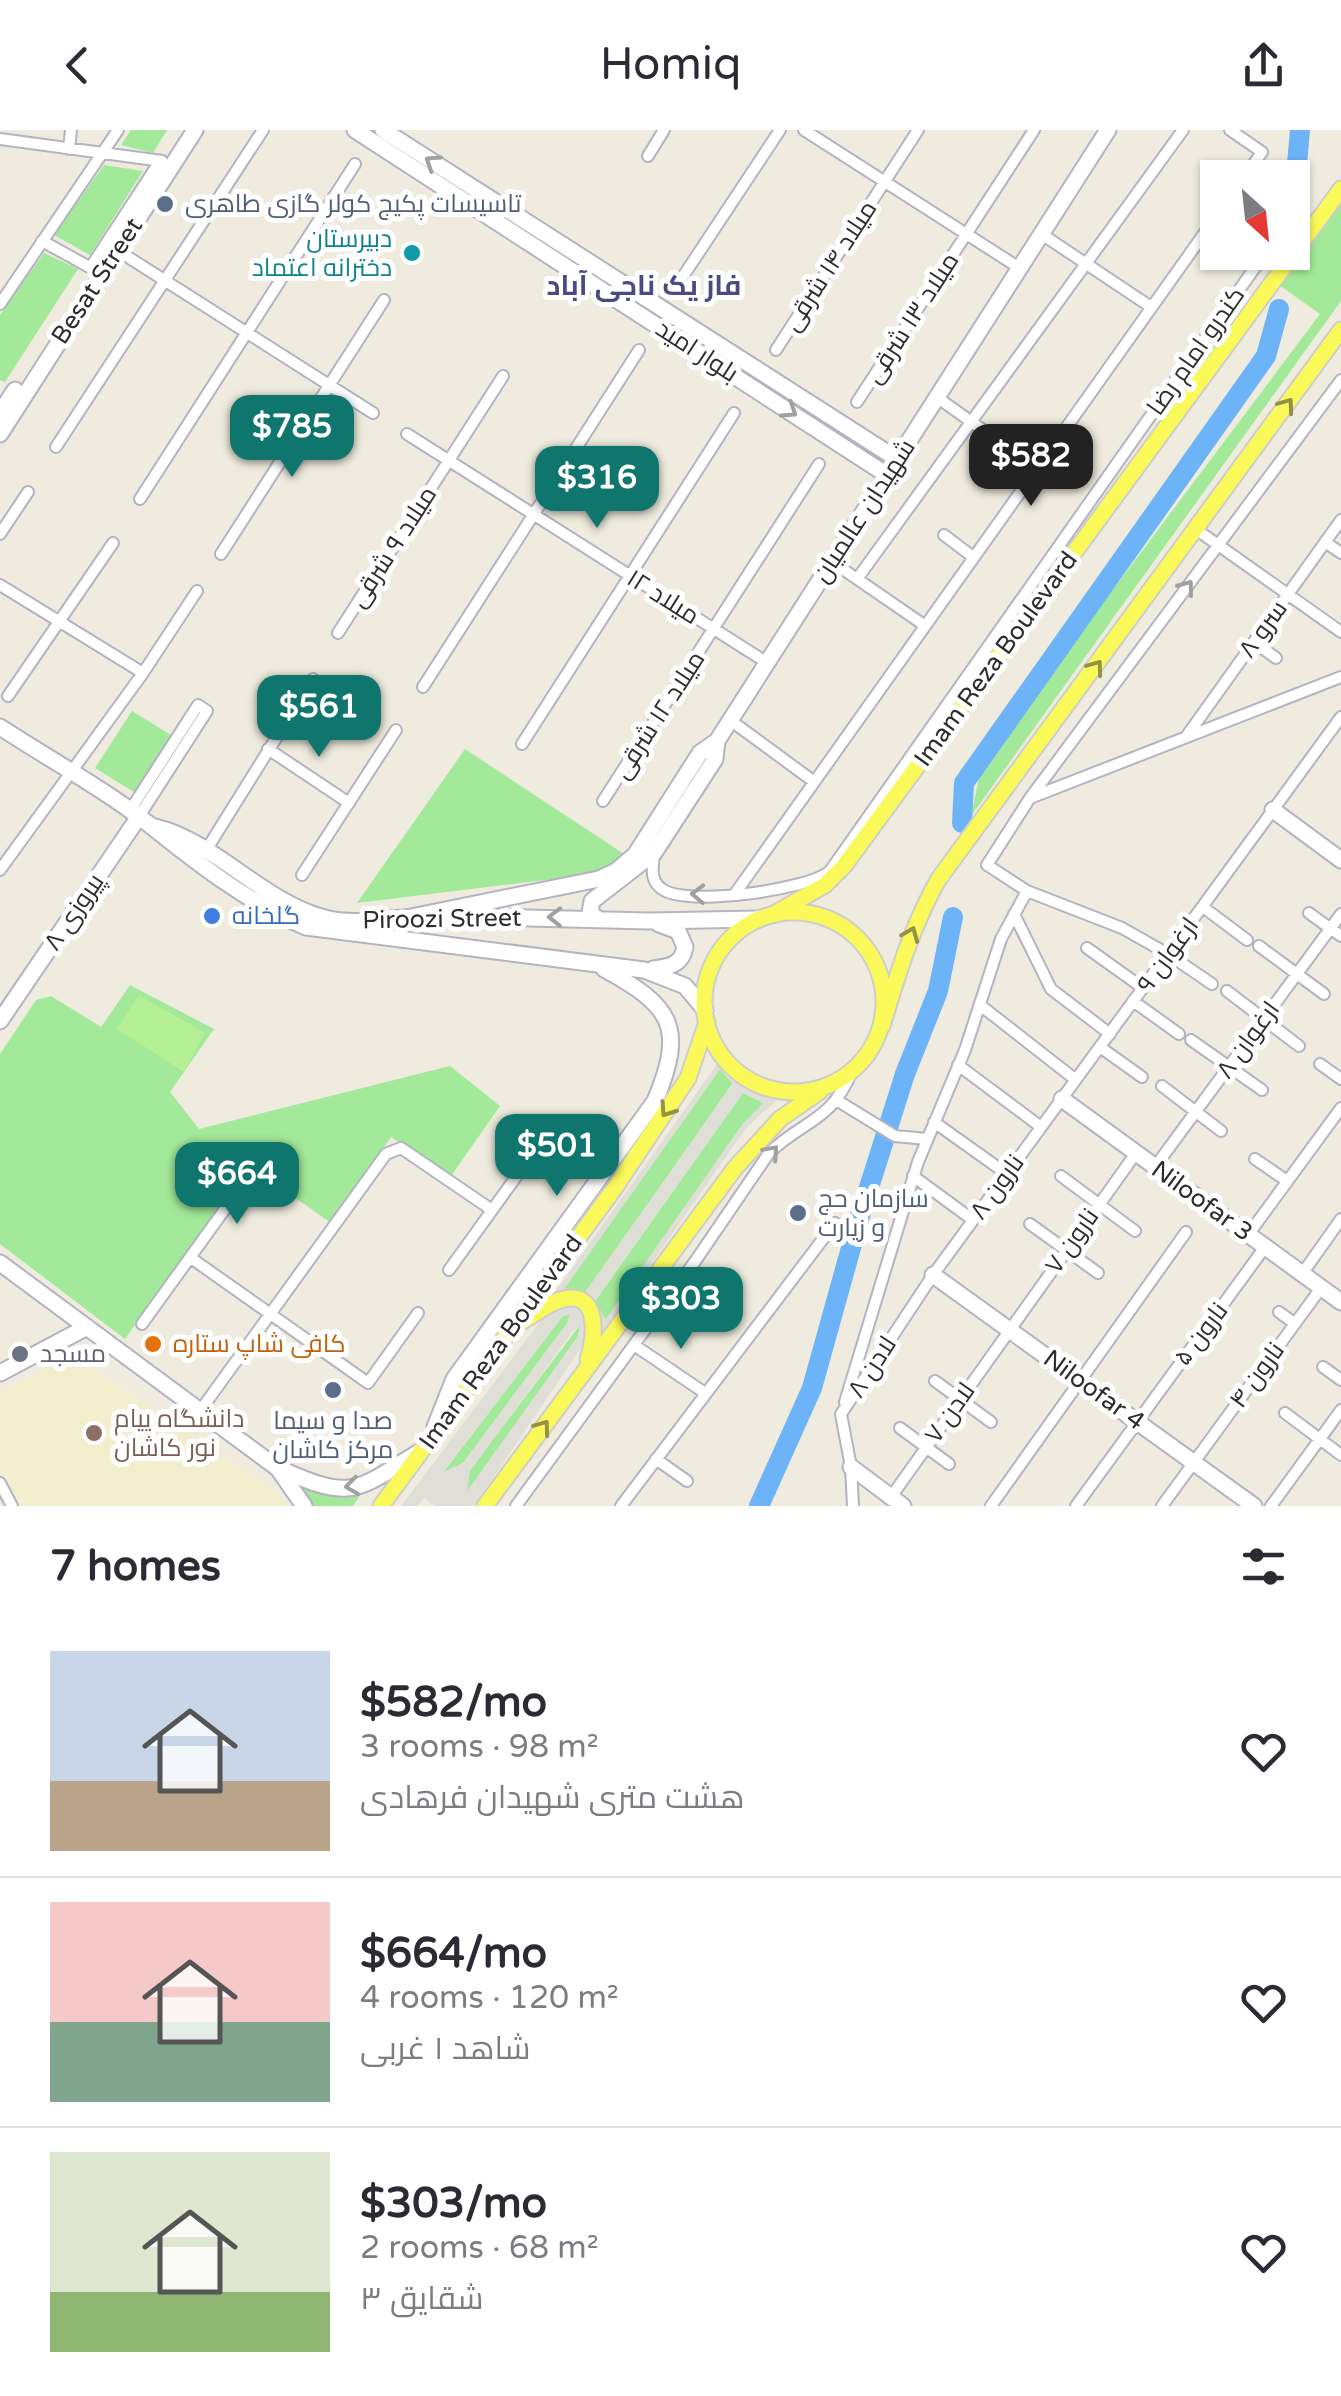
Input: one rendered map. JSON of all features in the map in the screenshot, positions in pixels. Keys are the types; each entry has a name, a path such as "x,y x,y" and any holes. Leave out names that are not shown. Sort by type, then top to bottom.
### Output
{"main road":[{"name":"Besat Street","path":"3,402 183,130"},
{"name":"Besat Street","path":"0,434 196,130"},
{"name":"بلوار امید","path":"355,130 490,208"},
{"name":"بلوار امید","path":"383,130 490,208 888,475"},
{"name":"شهیدان عالمیان","path":"717,741 1108,130"},
{"name":"Imam Reza Boulevard","path":"1310,231 1341,189"},
{"name":"بلوار امید","path":"542,242 897,460"},
{"name":"Imam Reza Boulevard","path":"765,917 825,886 844,866 959,698 1281,270"},
{"path":"485,1506 762,1136 796,1106 852,1071 875,1043 916,920 938,880 1341,330"},
{"name":"Piroozi Street","path":"1,730 139,819 196,861 306,927 644,970 685,986 706,1016"},
{"path":"597,918 591,915 590,908 597,896 654,853 715,759 717,741"},
{"path":"412,916 599,880 635,856 700,754 717,741"},
{"path":"1272,810 1341,860"},
{"name":"Piroozi Street","path":"139,819 168,830 270,892 322,918 343,922 412,916 649,921 765,917"},
{"name":"پیروزی ۸","path":"2,1012 139,819"},
{"path":"830,1085 794,1092 758,1085 728,1064 717,1049 704,997 712,963 734,934 765,917 792,911 820,914 846,927 866,946 880,971 885,998 882,1026"},
{"path":"644,970 677,963 685,947 678,932 649,921"},
{"path":"0,1263 276,1467 314,1484 344,1488 374,1482 427,1444 454,1378 622,1148 654,1101 669,1067 670,1032 656,1003 640,988 596,964"},
{"name":"Imam Reza Boulevard","path":"381,1506 614,1189 688,1078 706,1016"},
{"name":"Niloofar 3","path":"1062,1099 1341,1302"},
{"path":"614,1189 622,1148"},
{"name":"Niloofar 4","path":"932,1275 1254,1506"},
{"path":"513,1328 559,1300 582,1302 596,1328 584,1372"},
{"path":"0,1373 87,1327"},
{"path":"276,1467 304,1506"},
{"path":"851,1467 897,1501"}],"street":[{"path":"69,149 71,130"},
{"path":"0,304 118,130"},
{"path":"56,447 263,130"},
{"path":"648,156 664,130"},
{"path":"678,284 780,130"},
{"path":"804,130 1021,269"},
{"name":"میلاد ۱۴ شرقی","path":"776,350 918,130"},
{"name":"میلاد ۱۳ شرقی","path":"857,402 1034,130"},
{"path":"857,579 1183,130"},
{"path":"1230,130 1262,152 1256,160"},
{"path":"0,139 162,161"},
{"path":"140,499 355,164"},
{"path":"1043,235 1151,307"},
{"path":"734,895 1200,239"},
{"path":"42,241 93,269"},
{"path":"118,250 373,412"},
{"name":"کندرو امام رضا","path":"654,853 652,873 662,890 688,895 734,895 811,883 830,871 959,698 1253,270"},
{"path":"221,554 384,300"},
{"path":"1321,358 1341,347"},
{"path":"422,687 639,350"},
{"name":"میلاد ۹ شرقی","path":"338,633 504,376"},
{"path":"1212,984 1168,954 1081,909 1027,891 987,866 1030,798 1341,380"},
{"path":"938,398 1036,468"},
{"path":"522,744 734,413"},
{"name":"میلاد ۱۲","path":"407,434 766,662"},
{"name":"میلاد ۱۲ شرقی","path":"604,801 819,464"},
{"path":"0,534 28,492"},
{"name":"سرو ۸","path":"1186,738 1341,520"},
{"path":"1197,530 1341,632"},
{"path":"944,535 973,556"},
{"path":"1325,542 1341,553"},
{"path":"8,696 113,543"},
{"path":"832,560 924,625"},
{"path":"0,585 143,673"},
{"path":"0,868 143,673 197,591"},
{"path":"1254,642 1276,658"},
{"path":"1030,798 1341,677"},
{"path":"205,852 313,679"},
{"path":"139,819 202,708"},
{"name":"ارغوان ۹","path":"1062,1099 1341,717"},
{"path":"730,720 812,781"},
{"path":"302,875 396,730"},
{"path":"268,750 348,803"},
{"path":"842,1414 913,1176 958,1066 1001,938 1027,891"},
{"path":"1203,907 1247,940"},
{"path":"1309,913 1341,936"},
{"path":"1014,914 1051,989 1110,1034"},
{"name":"ارغوان ۸","path":"1156,1167 1341,914"},
{"path":"1260,946 1324,994"},
{"path":"1087,948 1143,988"},
{"path":"1227,991 1299,1046"},
{"path":"1134,1001 1179,1034"},
{"path":"980,1004 1076,1080"},
{"path":"1190,1040 1262,1090"},
{"path":"1100,1048 1142,1077"},
{"path":"1320,1064 1341,1079"},
{"path":"958,1066 1042,1127"},
{"path":"516,1506 696,1260 768,1153 838,1101 852,1071"},
{"path":"1162,1086 1221,1131"},
{"name":"نارون ۸","path":"932,1275 1062,1099"},
{"path":"838,1101 895,1136 927,1139"},
{"path":"1248,1234 1341,1108"},
{"path":"934,1122 1007,1174"},
{"path":"200,1411 386,1154 401,1148 492,1210"},
{"name":"نارون ۷","path":"1010,1330 1136,1153"},
{"path":"449,1270 531,1156"},
{"path":"1256,1160 1287,1182"},
{"path":"142,1324 251,1173"},
{"path":"913,1176 973,1220"},
{"path":"1060,1176 1135,1232"},
{"path":"1302,1274 1341,1219"},
{"path":"622,1506 835,1223"},
{"path":"1030,1224 1098,1273"},
{"path":"990,1506 1186,1232"},
{"name":"نارون ۵","path":"1076,1506 1265,1247"},
{"path":"675,1248 696,1260"},
{"path":"191,1258 368,1383 418,1314"},
{"name":"لادن ۸","path":"853,1506 842,1414 932,1275"},
{"name":"نارون ۴","path":"1162,1506 1321,1288"},
{"path":"1279,1312 1294,1323"},
{"name":"لادن ۷","path":"897,1501 926,1447 1010,1330"},
{"path":"634,1346 706,1393"},
{"path":"1324,1367 1341,1380"},
{"path":"935,1381 992,1422"},
{"path":"1271,1506 1341,1410"},
{"path":"1285,1413 1341,1455"},
{"path":"900,1428 950,1464"},
{"path":"656,1459 687,1481"},
{"path":"518,1461 539,1475"},
{"path":"0,1483 12,1506"}],"shaded area":[{"path":"720,1060 741,1086 776,1101 747,1127 602,1334 594,1307 550,1299","holes":["720,1069 733,1084 585,1292 565,1288","743,1093 763,1103 742,1125 605,1320 595,1300"]},
{"path":"566,1303 586,1313 589,1336 474,1506 435,1506 424,1498 418,1506 401,1506 539,1323","holes":["569,1314 568,1322 463,1463 443,1472 562,1317","580,1326 578,1336 467,1491 470,1471"]},
{"name":"دانشگاه پیام نور کاشان","path":"84,1362 285,1498 287,1506 17,1506 0,1473 0,1392 48,1368"}],"green space":[{"path":"131,130 167,130 153,153 121,145"},
{"path":"104,165 143,171 90,255 54,235"},
{"path":"1341,203 1341,301 971,816 982,764 1320,314 1279,285 1290,270 1310,270 1310,244"},
{"path":"44,253 78,269 5,382 0,380 0,315"},
{"path":"132,711 171,735 134,792 95,768"},
{"path":"465,749 624,854 603,873 357,903"},
{"path":"130,985 214,1029 170,1092 199,1129 450,1066 500,1106 451,1176 391,1137 331,1223 249,1165 125,1339 0,1244 0,1054 36,1000 51,996 101,1027"},
{"path":"139,995 205,1033 184,1072 117,1029"},
{"path":"720,1069 733,1083 585,1293 564,1288"},
{"path":"743,1093 764,1103 742,1125 606,1321 595,1301"},
{"path":"570,1313 568,1322 463,1463 442,1474 562,1317"},
{"path":"580,1325 578,1336 467,1494 469,1471"},
{"path":"288,1477 363,1491 353,1506 310,1506"}],"waterway":[{"path":"1297,160 1300,130"},
{"path":"962,823 964,783 1266,356 1279,309"},
{"path":"759,1506 812,1388 905,1074 938,991 953,917"}],"place":[{"name":"تاسیسات پکیج کولر گازی طاهری","path":"165,204"},
{"name":"دبیرستان دخترانه اعتماد","path":"412,253"},
{"name":"گلخانه","path":"212,916"},
{"name":"سازمان حج و زیارت","path":"798,1213"},
{"name":"کافی شاپ ستاره","path":"153,1344"},
{"name":"مسجد","path":"20,1354"},
{"name":"صدا و سیما مرکز کاشان","path":"333,1390"},
{"name":"دانشگاه پیام نور کاشان","path":"94,1433"}],"district":[{"name":"فاز یک ناجی آباد","path":"644,286"}]}
